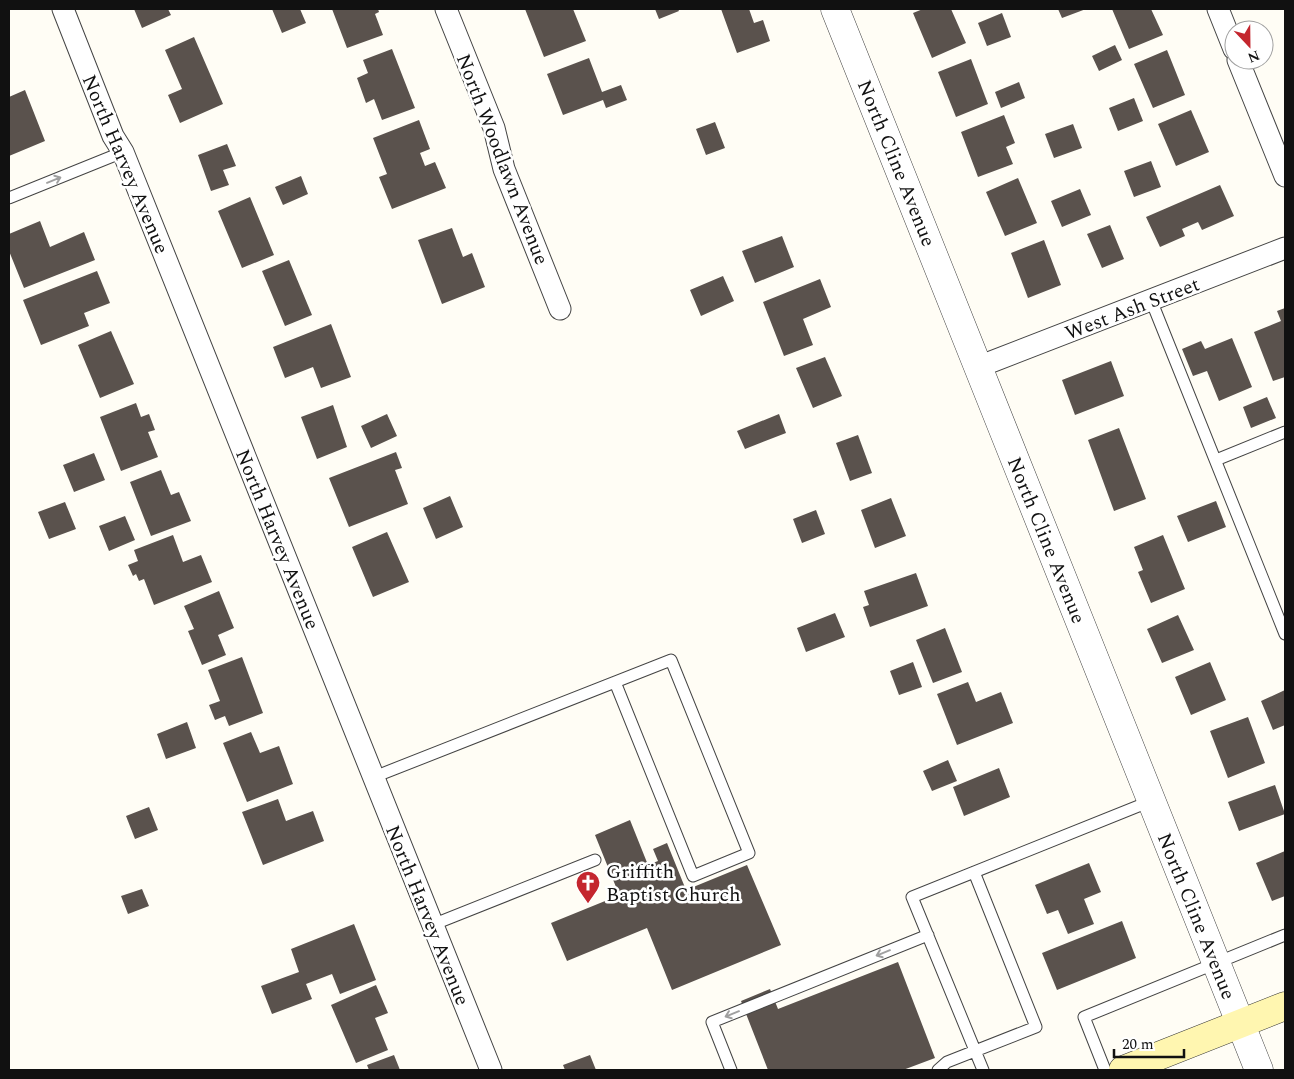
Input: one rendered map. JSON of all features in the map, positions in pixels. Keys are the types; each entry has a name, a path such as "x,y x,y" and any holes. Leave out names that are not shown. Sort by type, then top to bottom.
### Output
{"main road":[{"path":"1123,1070 1285,1006"}],"street":[{"name":"North Harvey Avenue","path":"63,9 113,136 123,152 491,1070"},
{"name":"North Woodlawn Avenue","path":"446,9 494,128 504,170 560,309"},
{"name":"North Cline Avenue","path":"835,9 1259,1070"},
{"path":"1218,9 1224,24"},
{"path":"1242,70 1285,176"},
{"name":"West Ash Street","path":"978,368 1285,248"}],"lane":[{"path":"9,198 123,152"},
{"path":"1151,300 1285,634"},
{"path":"1216,460 1285,432"},
{"path":"374,777 615,682 671,660 749,853 694,876 615,682"},
{"path":"983,1070 912,897 1151,801"},
{"path":"432,925 595,860"},
{"path":"938,1070 947,1062 1036,1027 974,872"},
{"path":"731,1070 712,1022 928,935"},
{"path":"1105,1070 1084,1017 1285,935"}],"building":[{"path":"134,9 168,9 171,15 142,28"},
{"path":"272,9 300,9 306,23 282,33"},
{"path":"332,9 378,9 379,12 375,14 383,35 347,48"},
{"path":"525,9 573,9 586,41 544,57"},
{"path":"655,9 678,9 679,11 659,19"},
{"path":"721,9 749,9 754,23 763,20 770,41 737,53"},
{"path":"923,9 951,9 966,43 932,58 913,13"},
{"path":"1058,9 1086,9 1062,18"},
{"path":"1112,9 1151,9 1163,35 1129,49"},
{"path":"1002,13 1011,37 987,46 978,23"},
{"path":"194,37 223,104 180,123 168,95 182,89 165,50"},
{"path":"1115,45 1122,60 1099,71 1092,56"},
{"path":"392,49 415,108 382,120 374,99 366,103 357,78 368,73 363,60"},
{"path":"1167,50 1185,95 1153,108 1134,64"},
{"path":"589,58 602,92 621,85 627,100 606,108 603,100 563,115 547,74"},
{"path":"971,59 988,104 956,117 938,72"},
{"path":"1019,82 1025,98 1001,108 995,92"},
{"path":"25,90 45,141 9,156 9,97"},
{"path":"1134,98 1143,121 1118,131 1109,108"},
{"path":"1191,110 1209,152 1176,166 1158,124"},
{"path":"1004,115 1015,143 1006,147 1013,164 978,177 961,132"},
{"path":"419,120 430,149 420,153 425,166 435,162 446,188 392,209 379,177 387,174 373,138"},
{"path":"715,122 725,148 706,155 696,129"},
{"path":"1073,124 1082,148 1054,158 1045,134"},
{"path":"227,144 236,166 223,170 229,185 211,191 198,155"},
{"path":"1151,161 1161,187 1134,197 1124,171"},
{"path":"301,176 308,194 283,205 275,187"},
{"path":"1018,178 1037,223 1005,236 986,192"},
{"path":"1220,185 1234,216 1202,230 1198,222 1182,229 1185,236 1160,247 1146,217"},
{"path":"1080,189 1091,215 1062,227 1051,201"},
{"path":"250,197 274,255 242,268 218,211"},
{"path":"40,221 50,247 84,232 95,260 24,288 9,251 9,234"},
{"path":"1110,225 1124,259 1102,268 1087,234"},
{"path":"452,228 463,257 472,253 485,287 442,304 418,240"},
{"path":"782,236 794,267 755,283 742,251"},
{"path":"1044,240 1061,285 1028,298 1011,253"},
{"path":"289,260 312,315 285,326 262,271"},
{"path":"97,271 110,303 84,313 89,326 41,345 23,300"},
{"path":"723,276 734,301 701,316 690,290"},
{"path":"820,279 831,307 803,319 813,345 784,356 763,302"},
{"path":"1285,308 1285,377 1273,381 1254,332 1281,321 1277,311"},
{"path":"331,324 351,377 321,388 313,367 285,378 273,347"},
{"path":"111,331 134,384 100,398 78,345"},
{"path":"1232,338 1252,387 1219,401 1207,371 1193,376 1182,349 1201,341 1205,349"},
{"path":"825,357 842,396 813,408 796,368"},
{"path":"1111,361 1124,396 1075,415 1062,380"},
{"path":"1267,397 1276,418 1251,428 1243,407"},
{"path":"136,403 141,417 149,414 155,430 148,432 158,457 121,471 100,417"},
{"path":"333,405 347,447 317,459 301,417"},
{"path":"387,414 397,436 371,448 361,426"},
{"path":"779,414 786,433 745,449 737,431"},
{"path":"1119,428 1146,499 1114,511 1088,440"},
{"path":"858,435 872,473 850,481 836,443"},
{"path":"396,452 402,468 395,470 408,504 349,527 329,478"},
{"path":"94,453 105,480 74,492 63,465"},
{"path":"161,470 171,495 179,492 191,521 151,536 130,482"},
{"path":"450,496 463,527 436,539 423,508"},
{"path":"891,498 906,536 875,548 861,510"},
{"path":"1216,501 1226,527 1188,542 1177,516"},
{"path":"65,502 76,529 49,539 38,512"},
{"path":"816,510 825,534 802,543 793,519"},
{"path":"125,516 135,540 109,551 99,526"},
{"path":"387,532 409,582 373,597 352,547"},
{"path":"173,535 183,562 201,555 212,582 154,605 144,579 139,581 136,574 133,576 128,565 138,561 134,550"},
{"path":"1163,535 1185,589 1151,603 1138,572 1143,570 1134,547"},
{"path":"916,573 928,606 870,627 863,607 869,605 864,591"},
{"path":"219,591 234,628 218,635 226,655 202,665 188,631 194,629 184,606"},
{"path":"835,613 845,637 806,652 797,628"},
{"path":"1178,615 1194,650 1162,663 1147,629"},
{"path":"945,628 962,672 933,683 916,640"},
{"path":"242,657 263,713 229,726 225,716 215,720 209,705 220,701 208,670"},
{"path":"913,662 922,687 899,695 890,671"},
{"path":"1210,662 1226,700 1191,715 1175,677"},
{"path":"968,682 976,702 1001,692 1013,723 957,745 937,694"},
{"path":"1285,690 1285,725 1273,730 1261,701"},
{"path":"1248,717 1265,763 1228,778 1210,731"},
{"path":"187,722 196,748 166,759 157,734"},
{"path":"251,732 260,753 279,746 293,784 247,802 223,743"},
{"path":"948,760 957,781 932,791 923,771"},
{"path":"999,768 1010,797 964,816 953,787"},
{"path":"1275,785 1285,814 1239,831 1228,802"},
{"path":"278,799 286,821 313,811 324,841 263,865 242,812"},
{"path":"149,807 158,830 135,839 126,816"},
{"path":"630,820 648,865 658,861 653,849 667,843 686,890 747,865 781,945 672,990 647,928 567,961 551,923 610,899 607,891 616,887 595,835"},
{"path":"1285,851 1285,896 1272,901 1256,863"},
{"path":"1089,863 1101,892 1084,899 1094,924 1068,934 1058,910 1047,914 1035,885"},
{"path":"142,889 149,906 128,914 121,896"},
{"path":"1122,921 1136,958 1057,990 1042,953"},
{"path":"354,924 376,980 340,994 332,974 306,984 312,999 272,1014 261,986 299,972 291,949"},
{"path":"898,962 935,1058 903,1070 768,1070 741,1001 770,989 778,1009"},
{"path":"376,985 388,1013 375,1018 388,1050 356,1063 331,1005"},
{"path":"394,1055 400,1070 369,1070 367,1065"},
{"path":"590,1055 596,1070 565,1070 563,1065"}],"place":[{"name":"Griffith Baptist Church","path":"588,904"}]}
